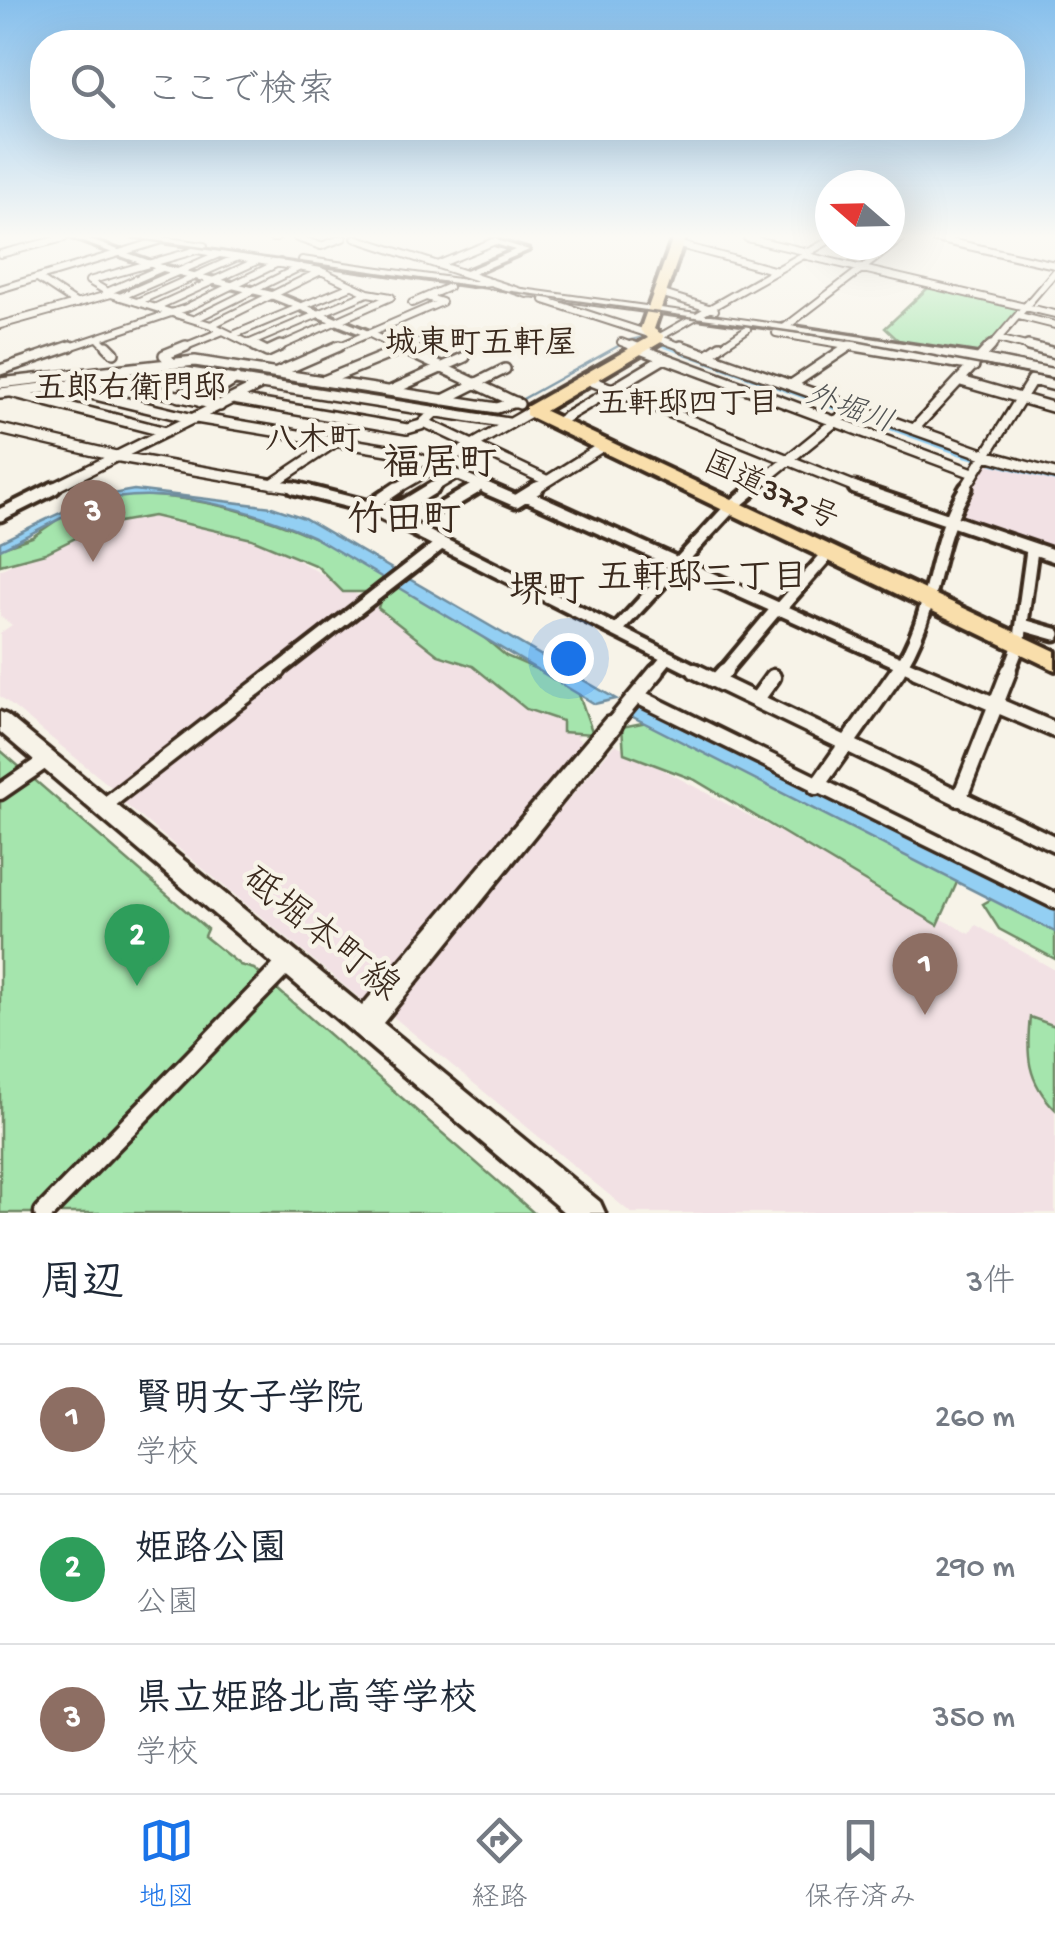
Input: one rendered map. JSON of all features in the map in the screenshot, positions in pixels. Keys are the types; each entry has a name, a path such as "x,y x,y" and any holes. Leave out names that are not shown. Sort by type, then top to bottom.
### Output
{"highway":[{"path":"524,406 589,380 643,340 659,295"},
{"name":"国道372号","path":"524,406 931,602 1021,635 1055,661"}],"street":[{"path":"63,295 78,304"},
{"path":"0,324 104,295"},
{"path":"113,295 195,319 267,352 391,298 375,295"},
{"path":"120,297 126,295"},
{"path":"137,302 154,295"},
{"path":"156,307 183,295"},
{"path":"1,382 211,295"},
{"path":"195,319 241,295"},
{"path":"211,325 272,295 402,348 524,406"},
{"path":"232,335 333,295"},
{"path":"250,343 365,295"},
{"path":"412,303 432,295"},
{"path":"529,295 643,340 707,355 914,429 983,458 1055,474"},
{"path":"538,295 1055,374"},
{"path":"668,295 762,326"},
{"path":"643,340 694,319 735,295"},
{"path":"784,328 828,295"},
{"path":"973,295 1055,314"},
{"path":"914,429 1038,295"},
{"path":"0,515 220,406 276,374 442,302 426,297"},
{"path":"0,312 13,321"},
{"path":"1019,316 1055,325"},
{"path":"694,319 784,328 978,363"},
{"path":"707,355 747,329"},
{"path":"172,362 164,355 223,331"},
{"path":"998,339 1054,352 1040,367"},
{"path":"100,340 114,353"},
{"path":"324,381 424,340"},
{"path":"643,340 665,358 973,473"},
{"path":"790,385 852,344"},
{"path":"276,349 303,363"},
{"path":"389,392 465,357"},
{"path":"556,422 665,358"},
{"path":"1,382 196,361 497,408 524,406"},
{"path":"443,400 504,369"},
{"path":"1,382 53,384 182,372 508,423"},
{"path":"153,390 182,372"},
{"path":"148,408 212,375"},
{"path":"200,402 236,379"},
{"path":"109,380 220,406"},
{"path":"589,380 787,462 1055,556"},
{"path":"816,787 901,666 931,602 946,520 973,473 1032,380 1055,386"},
{"path":"1,382 166,432"},
{"path":"961,382 1055,408"},
{"path":"53,384 195,418 406,453 516,501 603,446"},
{"path":"233,399 407,429 435,412"},
{"path":"112,418 134,404"},
{"path":"369,507 434,464 508,423 524,406"},
{"path":"617,630 730,508 850,409"},
{"path":"424,422 546,480"},
{"path":"0,428 120,457 272,484 369,507 843,745 1055,844"},
{"path":"272,484 336,442"},
{"path":"387,516 456,474"},
{"path":"444,507 481,485"},
{"path":"526,495 776,611 1055,730"},
{"path":"105,805 441,544"},
{"path":"958,799 998,708 1021,635 1032,550"},
{"path":"717,680 829,553"},
{"path":"1021,635 1055,634"},
{"path":"366,1022 668,657"},
{"path":"757,699 773,677"},
{"path":"637,696 1055,901"},
{"name":"砥堀本町線","path":"0,720 366,1022 589,1213"},
{"path":"0,792 48,758"},
{"path":"44,1213 290,960"}],"shaded area":[{"path":"986,461 1055,480 1055,554 953,519"},
{"path":"150,512 258,537 361,597 115,790 0,696 0,633 12,625 0,616 0,570 109,517"},
{"path":"380,597 584,712 577,721 587,726 577,738 582,741 364,1002 120,800"},
{"path":"615,744 970,934 976,925 1055,970 1055,1213 631,1213 390,1014"}],"green space":[{"path":"921,295 964,295 1021,309 980,358 898,340 885,328"},
{"path":"122,495 192,500 260,517 325,543 386,576 366,592 343,592 317,566 252,539 153,516 102,525 45,553 0,565 0,548 32,537 70,511"},
{"path":"401,583 469,625 506,656 576,686 593,734 562,732 562,721 526,709 473,666 438,655 378,608 383,591"},
{"path":"657,720 959,878 938,925 695,780 624,753 622,727"},
{"path":"0,750 207,929 204,936 240,965 254,969 534,1213 0,1213"},
{"path":"999,895 1055,922 1055,959 999,929 983,904"},
{"path":"1030,1017 1055,1026 1055,1109 1039,1088 1030,1067"}],"water":[{"path":"134,490 272,507 304,518 616,699 595,704 314,537 237,509 178,498 121,497 72,513 0,549 0,542 65,511"},
{"path":"642,705 1055,910 1055,932 627,714"}],"waterway":[{"path":"627,341 644,337"},
{"name":"外堀川","path":"644,337 969,454 1055,478"},
{"path":"521,400 620,345"}],"railway":[{"path":"529,295 856,341 1055,379"}],"place":[{"name":"県立姫路北高等学校","path":"93,562"},
{"name":"姫路公園","path":"137,986"},
{"name":"賢明女子学院","path":"925,1015"}],"district":[{"name":"城東町五軒屋","path":"481,346"},
{"name":"五郎右衛門邸","path":"130,391"},
{"name":"五軒邸四丁目","path":"688,406"},
{"name":"八木町","path":"313,443"},
{"name":"福居町","path":"440,467"},
{"name":"竹田町","path":"404,523"},
{"name":"五軒邸二丁目","path":"702,580"},
{"name":"堺町","path":"547,594"}]}
